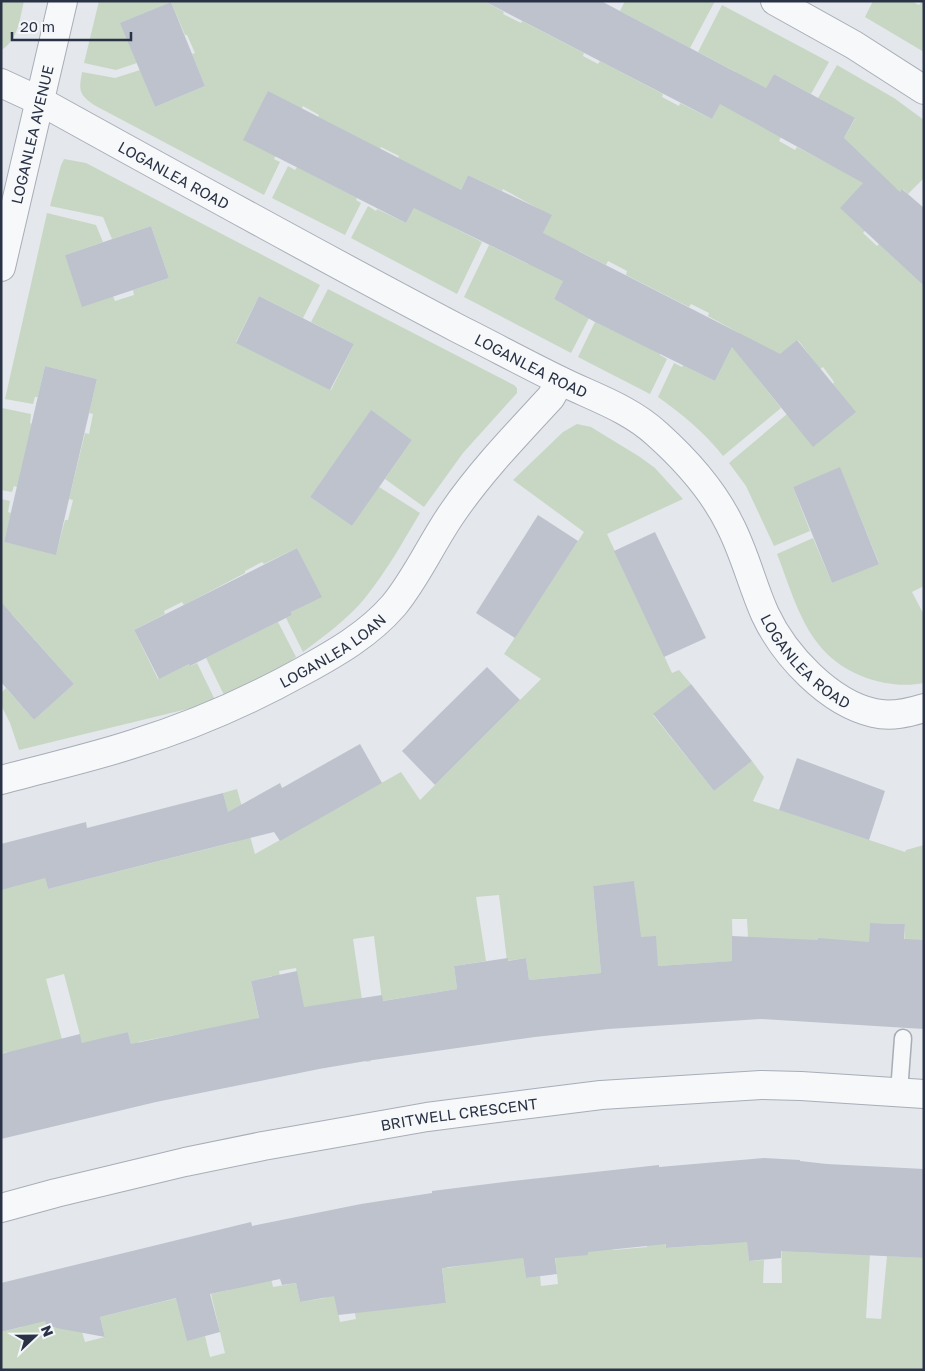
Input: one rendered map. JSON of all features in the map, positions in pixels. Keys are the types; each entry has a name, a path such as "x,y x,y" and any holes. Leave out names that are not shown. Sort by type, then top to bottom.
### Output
{"street":[{"name":"LOGANLEA AVENUE","path":"1,267 63,1"},
{"path":"775,1 854,44 924,90"},
{"name":"LOGANLEA ROAD","path":"1,83 40,101 335,264 560,381 634,415 656,432 686,461 711,493 741,548 765,613 778,638 793,658 836,696 855,707 876,714 901,714 924,708"},
{"name":"LOGANLEA LOAN","path":"1,780 92,757 188,725 283,682 343,649 371,628 394,605 453,512 470,489 551,397 560,381"},
{"name":"BRITWELL CRESCENT","path":"1,1208 185,1162 263,1146 427,1117 601,1095 762,1085 912,1093"}],"lane":[{"path":"903,1038 912,1093"}],"green space":[{"path":"1,1 24,1 15,35 7,46 1,50"},
{"path":"99,1 484,1 504,12 503,14 521,23 522,21 584,53 583,56 598,64 600,61 663,94 662,97 679,106 680,103 712,119 736,72 698,52 722,5 829,62 811,94 774,74 749,120 781,137 779,141 795,150 797,147 829,164 855,119 818,98 837,65 894,98 924,120 924,178 908,194 903,189 863,233 877,246 879,244 924,286 924,586 912,592 924,615 924,683 901,685 886,683 864,677 845,667 829,656 817,642 798,610 777,554 813,538 832,583 879,563 840,468 793,487 810,531 774,546 746,486 729,463 787,414 855,412 833,384 834,382 823,367 820,369 798,340 755,375 781,408 723,456 693,424 658,397 674,363 682,367 683,365 715,381 739,333 708,316 709,313 691,304 689,307 626,275 627,271 608,261 606,265 579,251 554,299 589,318 571,353 464,297 489,245 528,264 551,216 503,189 502,191 468,175 445,223 482,242 457,294 351,238 368,206 406,223 431,175 398,158 399,156 381,147 380,149 318,117 319,115 303,106 274,159 280,162 264,195 94,105 85,98 80,87 82,72 115,78 140,70 155,107 205,86 192,54 195,53 171,2 121,23 137,63 116,70 84,63"},
{"path":"625,1 715,1 690,48 620,11"},
{"path":"873,1 911,1 919,5 924,1 924,52 865,17"},
{"path":"64,159 86,163 320,285 303,318 259,296 236,342 331,390 354,344 311,322 328,289 514,385 517,388 517,393 463,453 424,507 385,479 412,440 371,411 310,497 352,526 379,487 420,513 401,546 365,598 343,620 303,652 286,618 292,615 291,612 321,596 297,548 264,564 262,562 184,605 182,602 164,611 165,614 134,630 158,679 189,664 191,666 197,663 216,702 19,750 10,723 1,705 1,693 6,688 34,720 74,684 12,614 1,623 1,499 10,501 8,512 11,513 4,542 56,554 65,520 68,520 73,500 69,499 85,433 89,434 93,414 89,413 97,379 45,366 38,397 35,397 33,404 5,399 47,213 96,225 103,242 65,255 113,296 115,301 134,295 133,290 169,278 151,226 112,239 103,217 50,206"},
{"path":"288,166 295,170 297,167 357,198 356,200 361,203 345,235 272,198"},
{"path":"595,322 660,353 660,355 667,359 650,394 578,357"},
{"path":"2,408 31,414 30,423 32,424 17,487 14,486 12,492 1,490"},
{"path":"577,424 591,427 640,457 655,468 683,499 607,534 672,673 679,670 691,684 653,715 714,791 752,761 764,777 753,801 905,852 906,850 924,845 924,940 904,954 905,924 870,923 869,965 818,938 820,968 748,937 747,919 732,919 733,961 658,966 640,937 634,882 593,886 601,973 529,980 526,958 507,961 499,895 476,897 486,961 454,966 457,989 382,1001 374,936 353,939 371,1061 366,1062 358,1009 303,1008 296,968 279,971 299,1073 293,1074 272,976 251,981 259,1019 138,1042 151,1099 145,1100 128,1032 109,1037 111,1048 85,1054 64,974 46,979 76,1092 14,1081 7,1052 1,1054 1,872 35,841 48,889 235,842 223,793 237,789 255,854 401,772 420,800 541,679 504,654 584,532 513,480 563,432"},
{"path":"278,622 296,657 278,670 225,697 206,658"},
{"path":"643,1198 664,1224 666,1248 708,1245 706,1221 747,1238 749,1261 764,1260 763,1283 782,1283 781,1225 801,1252 870,1254 866,1318 881,1319 887,1256 924,1258 924,1370 1,1370 1,1332 22,1327 16,1304 42,1308 47,1330 79,1322 85,1342 105,1337 100,1317 177,1298 187,1340 205,1336 210,1357 225,1353 211,1294 229,1290 225,1273 268,1263 273,1287 296,1283 300,1302 325,1298 333,1287 340,1322 356,1319 349,1284 406,1307 446,1303 440,1249 444,1248 447,1268 479,1263 522,1251 526,1278 540,1276 541,1286 558,1284 553,1236 565,1257 588,1254 586,1232 611,1229 613,1250 647,1247"}],"building":[{"path":"484,1 601,1 766,88 774,74 855,118 844,138 900,192 902,189 924,208 924,286 840,208 863,183 720,104 712,119"},
{"path":"171,2 205,86 155,107 120,23"},
{"path":"268,91 461,190 468,175 552,215 543,233 780,354 797,340 856,412 813,447 732,347 715,381 595,322 554,299 563,281 414,208 406,223 243,140"},
{"path":"151,226 169,278 82,307 65,255"},
{"path":"259,296 354,344 330,390 236,343"},
{"path":"45,366 97,379 56,555 4,542"},
{"path":"371,410 412,440 352,526 310,497"},
{"path":"840,467 879,564 832,583 793,487"},
{"path":"538,515 578,541 515,638 476,613"},
{"path":"655,532 706,638 664,657 614,551"},
{"path":"297,548 322,597 291,612 292,615 190,666 189,664 159,679 134,630"},
{"path":"1,602 74,684 34,720 1,682"},
{"path":"487,667 520,700 435,785 402,751"},
{"path":"691,684 752,761 714,791 653,714"},
{"path":"360,744 382,783 280,841 274,832 48,889 45,878 1,890 1,844 86,822 87,828 223,793 228,812 280,783 282,788"},
{"path":"797,758 885,791 869,840 779,810"},
{"path":"634,881 641,937 656,936 658,966 732,961 732,936 818,940 818,938 869,942 870,923 905,924 904,939 924,940 924,1029 760,1019 608,1029 535,1037 319,1069 156,1102 1,1139 1,1054 80,1034 82,1043 128,1032 131,1044 259,1018 251,981 297,971 304,1007 382,995 383,1001 457,989 454,966 508,958 508,961 526,958 529,980 601,973 593,886"},
{"path":"764,1158 827,1164 924,1169 924,1258 781,1251 781,1258 749,1261 747,1242 666,1248 666,1244 588,1252 588,1255 555,1258 557,1274 526,1278 523,1258 442,1268 446,1303 338,1315 334,1296 300,1302 296,1283 282,1285 280,1279 210,1294 220,1332 187,1341 176,1298 100,1317 105,1337 46,1326 45,1321 1,1332 1,1283 251,1222 252,1226 361,1204 432,1193 432,1191 504,1182 659,1165 659,1167"}]}
